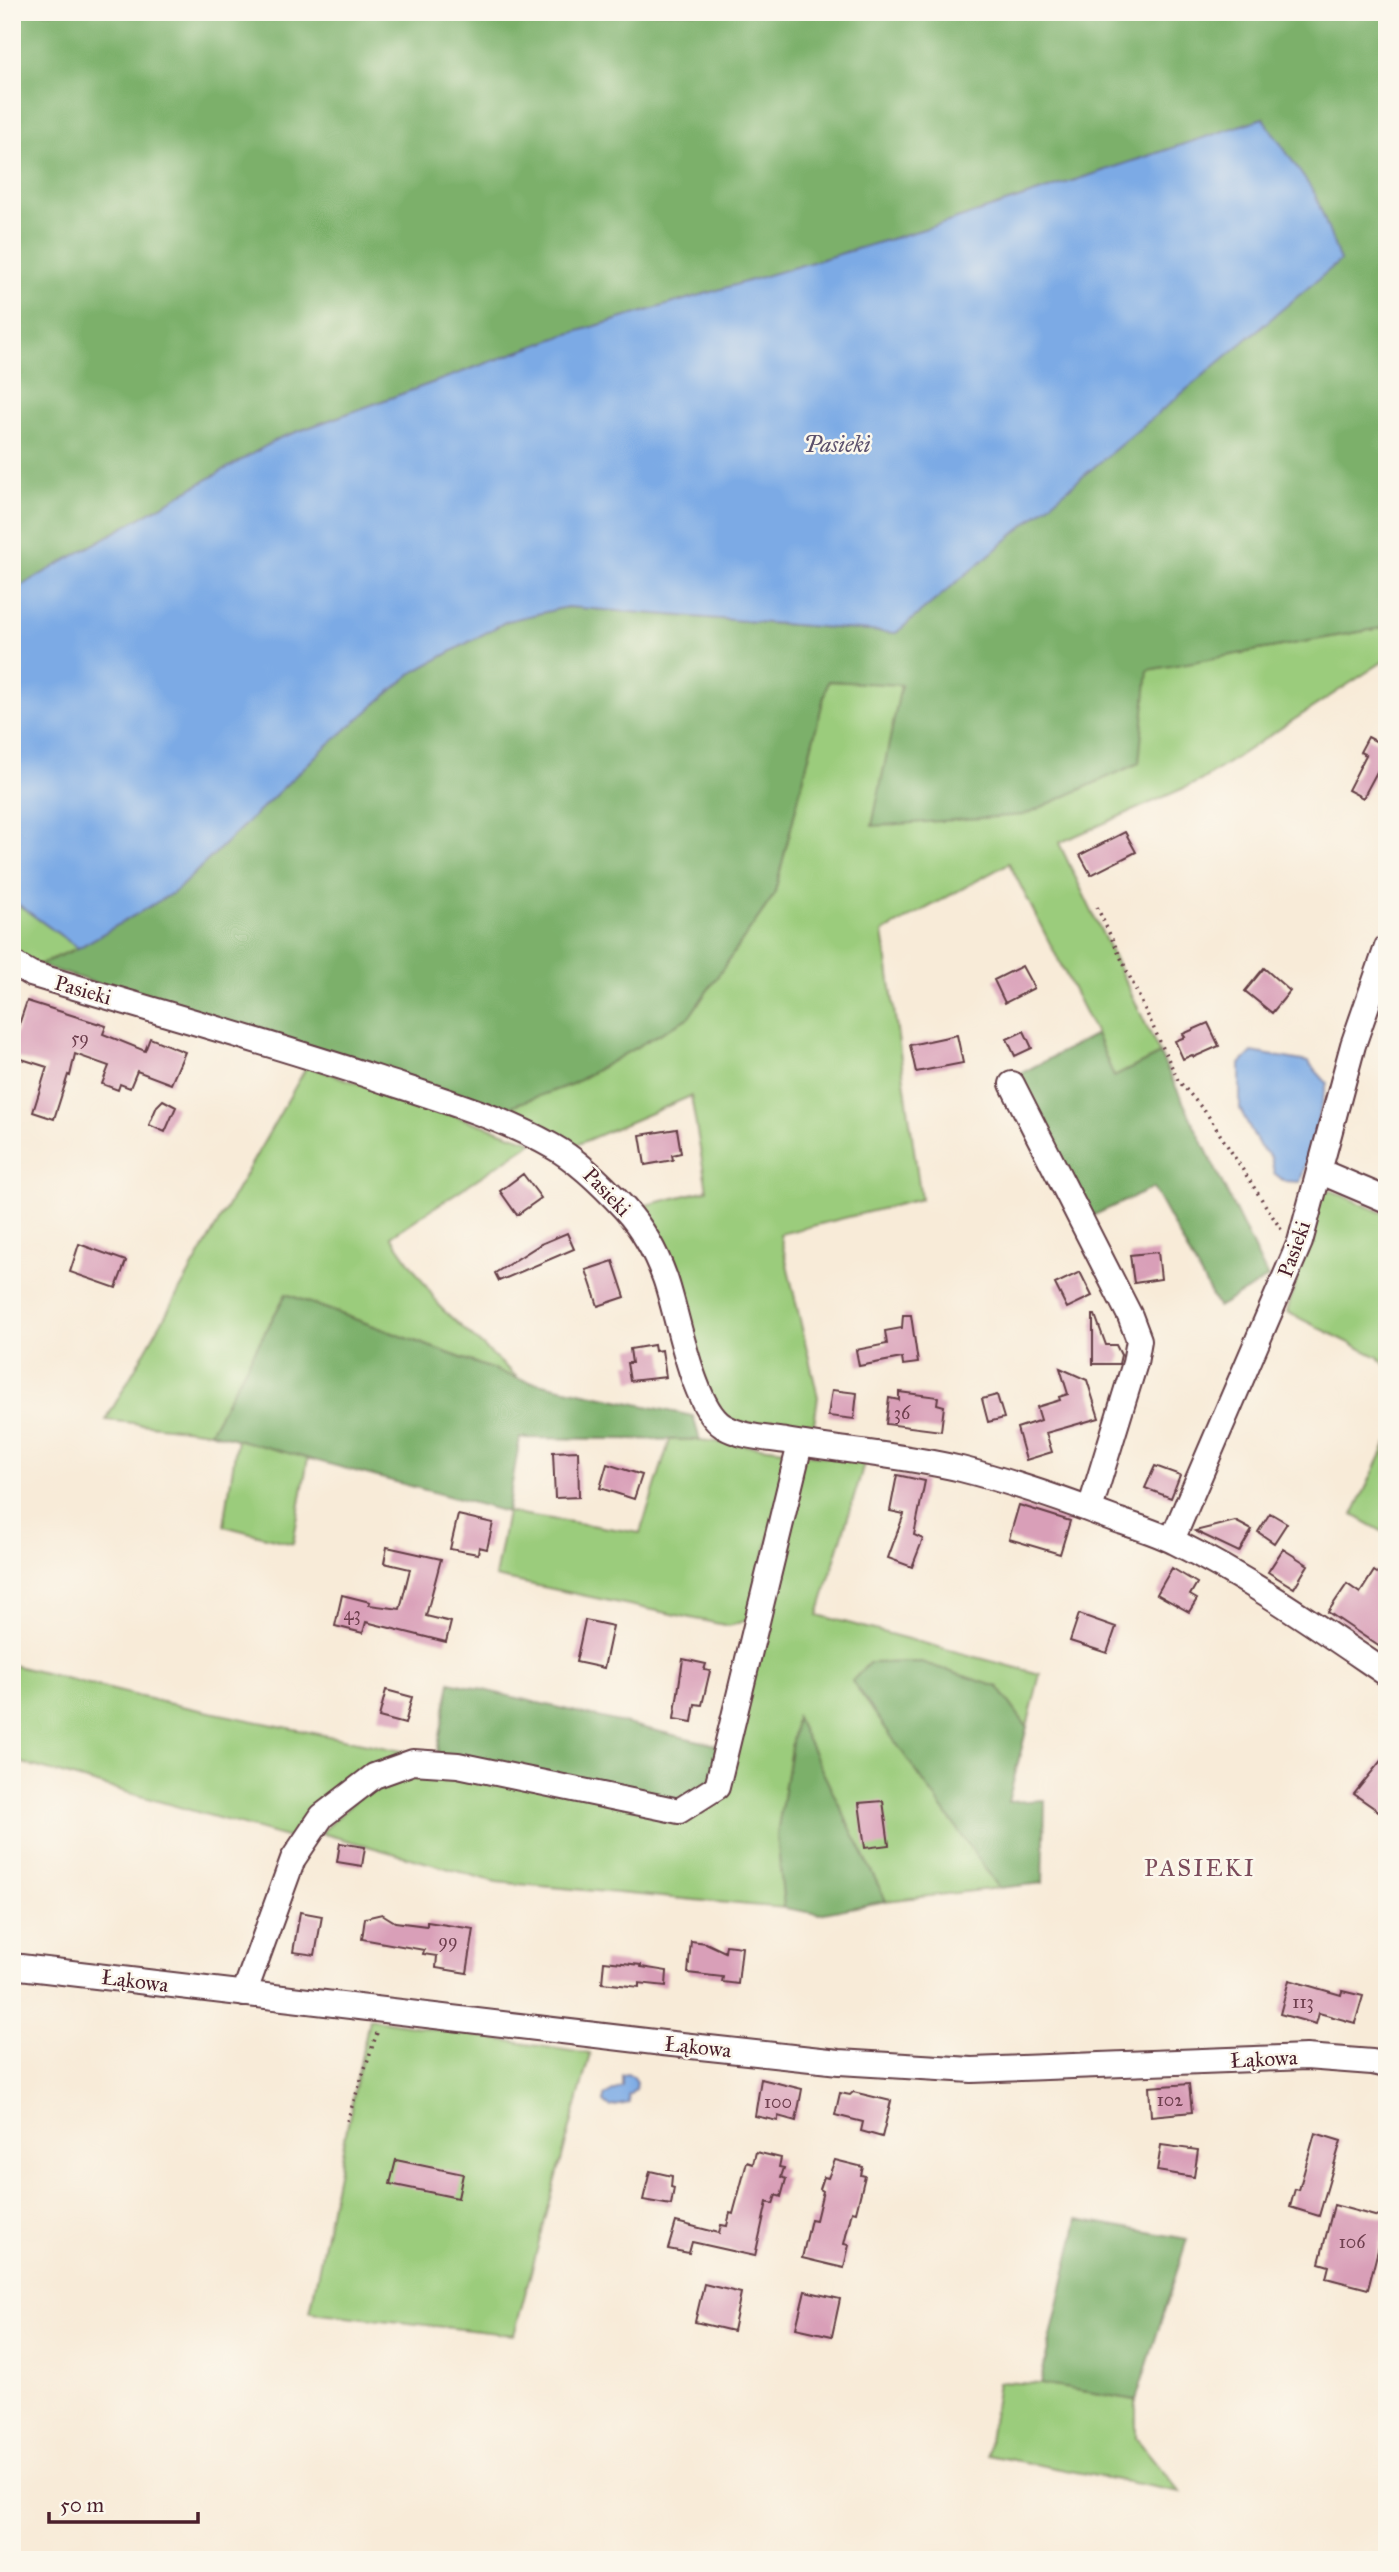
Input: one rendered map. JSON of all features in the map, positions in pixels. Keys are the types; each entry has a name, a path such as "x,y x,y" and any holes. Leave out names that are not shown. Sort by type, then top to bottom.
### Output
{"street":[{"name":"Pasieki","path":"1172,1540 1297,1248 1353,1045 1387,947"},
{"name":"Pasieki","path":"12,963 32,975 303,1054 456,1104 533,1136 579,1164 624,1208 642,1230 666,1279 700,1395 712,1416 725,1427 746,1434 800,1444 924,1460 990,1476 1090,1509 1172,1540 1241,1578 1387,1674"},
{"path":"1013,1084 1130,1316 1139,1340 1135,1363 1090,1509"},
{"path":"1319,1171 1387,1200"},
{"path":"244,1994 293,1859 322,1816 374,1776 413,1762 458,1765 679,1811 717,1787 800,1444"},
{"name":"Łąkowa","path":"12,1966 838,2062 972,2070 1306,2057 1387,2065"}],"path":[{"path":"1097,907 1178,1080 1207,1114 1278,1227 1297,1248"},
{"path":"347,2121 385,2008"}],"green space":[{"path":"12,12 1387,12 1387,627 1148,670 1139,763 1024,815 872,826 901,685 828,681 774,895 689,1017 572,1084 506,1108 478,1104 38,965 78,948 176,891 322,750 412,673 507,621 567,607 896,633 941,594 1263,118 948,222 562,336 280,438 12,591"},
{"path":"1387,627 1387,659 1200,781 1059,843 1160,1054 1114,1077 1096,1034 1009,863 883,932 921,1199 780,1234 818,1397 812,1437 726,1420 708,1396 634,1208 707,1190 691,1096 576,1145 546,1133 506,1108 572,1084 689,1017 774,895 828,681 901,684 1138,763 1147,670"},
{"path":"12,900 78,948 38,965 12,950"},
{"path":"1096,1034 1114,1077 1160,1054 1268,1278 1218,1307 1153,1188 1088,1218 1020,1074"},
{"path":"307,1066 533,1142 391,1236 442,1309 519,1379 286,1294 210,1432 106,1420"},
{"path":"1323,1187 1387,1215 1387,1366 1378,1357 1287,1312"},
{"path":"286,1294 519,1379 693,1416 700,1440 520,1438 507,1512 210,1432"},
{"path":"237,1439 308,1458 293,1544 224,1526"},
{"path":"670,1440 700,1440 785,1450 789,1464 747,1620 729,1626 495,1577 507,1512 640,1533"},
{"path":"1387,1443 1387,1534 1353,1515"},
{"path":"804,1454 865,1461 818,1615 1040,1674 1027,1727 998,1687 948,1814 999,1888 886,1901 796,1718 777,1835 784,1908 496,1882 321,1833 357,1799 392,1776 439,1771 722,1793"},
{"path":"921,1662 998,1687 1027,1727 1008,1802 1045,1800 1043,1883 999,1888 852,1681 869,1663"},
{"path":"12,1665 166,1703 407,1752 296,1840 12,1760"},
{"path":"450,1682 720,1746 711,1783 677,1804 436,1758"},
{"path":"796,1717 886,1901 819,1914 784,1908 777,1835"},
{"path":"369,2019 590,2054 514,2335 310,2312"},
{"path":"1078,2219 1187,2239 1136,2400 1040,2384"},
{"path":"998,2382 1040,2384 1136,2400 1136,2438 1180,2492 987,2455"}],"water":[{"name":"Pasieki","path":"1263,118 1315,194 1340,261 896,633 567,607 507,621 412,673 322,750 176,891 78,948 12,900 12,591 280,438 562,336 948,222"},
{"path":"1252,1052 1308,1062 1327,1083 1300,1182 1284,1181 1274,1173 1271,1157 1260,1147 1240,1109 1240,1064"},
{"path":"622,2075 633,2076 637,2082 636,2089 628,2096 629,2103 610,2107 604,2102 604,2096 622,2086"}],"building":[{"path":"1368,737 1387,747 1387,753 1363,798 1348,790 1366,755 1360,752"},
{"path":"1125,832 1136,852 1091,875 1080,855"},
{"path":"1022,966 1034,988 1005,1003 994,980"},
{"path":"1264,968 1290,991 1272,1013 1245,991"},
{"path":"27,1001 106,1026 103,1034 145,1051 150,1038 185,1052 171,1084 137,1071 130,1088 120,1084 118,1090 102,1084 109,1066 75,1054 54,1119 33,1112 47,1067 12,1056 12,1045"},
{"path":"1208,1023 1219,1046 1183,1059 1175,1041 1185,1037 1183,1034"},
{"path":"1024,1031 1032,1048 1015,1056 1007,1039"},
{"path":"957,1035 963,1063 916,1072 910,1045"},
{"path":"163,1100 176,1107 165,1132 149,1125 157,1106"},
{"path":"677,1129 681,1153 672,1155 673,1160 645,1165 640,1135"},
{"path":"523,1174 541,1198 517,1215 500,1191"},
{"path":"567,1233 574,1249 499,1281 495,1273 541,1244"},
{"path":"79,1244 126,1261 116,1288 70,1272"},
{"path":"1158,1252 1161,1279 1134,1283 1130,1255"},
{"path":"613,1261 625,1297 598,1306 586,1270"},
{"path":"1080,1272 1092,1296 1067,1308 1055,1284"},
{"path":"903,1315 911,1315 918,1363 903,1365 902,1358 859,1366 856,1350 887,1344 885,1331 902,1328"},
{"path":"1093,1315 1106,1345 1116,1345 1121,1355 1119,1364 1093,1364"},
{"path":"654,1345 655,1351 662,1350 666,1377 630,1381 627,1363 632,1363 630,1349"},
{"path":"1060,1368 1087,1380 1099,1418 1046,1433 1052,1452 1026,1460 1017,1428 1041,1420 1037,1407 1060,1400 1059,1397 1068,1394"},
{"path":"832,1390 857,1393 854,1419 828,1416"},
{"path":"899,1392 938,1397 937,1404 944,1406 941,1431 886,1424 889,1398 899,1400"},
{"path":"997,1395 1004,1418 988,1422 982,1399"},
{"path":"578,1451 579,1497 555,1498 553,1452"},
{"path":"607,1464 642,1475 634,1499 600,1488"},
{"path":"1155,1466 1180,1475 1171,1498 1145,1488"},
{"path":"897,1475 925,1481 914,1535 923,1539 912,1567 888,1558 904,1514 890,1511"},
{"path":"1019,1505 1070,1521 1060,1554 1009,1539"},
{"path":"1270,1513 1287,1523 1274,1543 1258,1532"},
{"path":"458,1515 493,1523 487,1549 479,1547 478,1554 450,1549"},
{"path":"1235,1521 1252,1530 1239,1552 1195,1531"},
{"path":"387,1547 441,1559 426,1616 451,1622 446,1642 366,1622 363,1633 335,1626 342,1595 370,1602 369,1605 400,1609 410,1569 384,1563"},
{"path":"1283,1549 1308,1565 1294,1588 1268,1572"},
{"path":"1172,1568 1197,1583 1190,1595 1197,1599 1189,1612 1157,1594"},
{"path":"1374,1571 1387,1580 1387,1639 1380,1647 1328,1612 1347,1584 1360,1593"},
{"path":"1079,1614 1116,1627 1107,1653 1070,1641"},
{"path":"585,1620 613,1626 604,1668 576,1662"},
{"path":"683,1659 706,1664 704,1670 710,1671 702,1705 695,1704 692,1722 674,1719"},
{"path":"386,1690 412,1697 405,1724 379,1717"},
{"path":"1387,1753 1387,1817 1354,1794"},
{"path":"883,1801 889,1845 865,1848 859,1803"},
{"path":"340,1843 365,1847 362,1866 337,1862"},
{"path":"300,1912 322,1916 315,1955 293,1952"},
{"path":"382,1914 395,1922 427,1926 427,1922 474,1929 467,1973 436,1968 437,1956 423,1954 424,1950 362,1939 365,1918"},
{"path":"691,1941 706,1943 725,1952 726,1945 742,1947 738,1984 722,1982 723,1977 688,1973"},
{"path":"604,1961 667,1971 666,1986 639,1983 639,1987 602,1983"},
{"path":"1289,1980 1341,1995 1342,1991 1363,1996 1355,2023 1319,2013 1316,2024 1280,2014"},
{"path":"761,2079 802,2089 796,2121 778,2116 778,2121 755,2116"},
{"path":"1189,2084 1192,2112 1151,2116 1149,2087"},
{"path":"853,2092 891,2101 882,2137 861,2131 863,2122 835,2115 840,2093 850,2095"},
{"path":"1315,2133 1341,2141 1319,2216 1290,2207 1295,2189 1299,2190"},
{"path":"1161,2145 1198,2150 1194,2177 1157,2171"},
{"path":"756,2152 781,2158 779,2167 784,2168 781,2177 786,2179 781,2197 776,2195 773,2204 767,2202 755,2256 692,2242 689,2253 668,2249 676,2222 719,2233 721,2225 727,2226 730,2213 733,2214 747,2162 753,2164"},
{"path":"396,2160 463,2174 458,2198 390,2184"},
{"path":"835,2160 863,2167 861,2175 865,2176 844,2244 849,2245 844,2268 802,2258 811,2219 816,2220 824,2177 828,2178"},
{"path":"650,2171 672,2176 671,2187 674,2188 671,2205 643,2200"},
{"path":"1334,2205 1386,2219 1368,2289 1326,2278 1329,2266 1319,2263"},
{"path":"704,2284 741,2293 733,2331 695,2322"},
{"path":"805,2291 840,2299 832,2336 796,2328"}],"district":[{"name":"PASIEKI","path":"1200,1868"}]}
